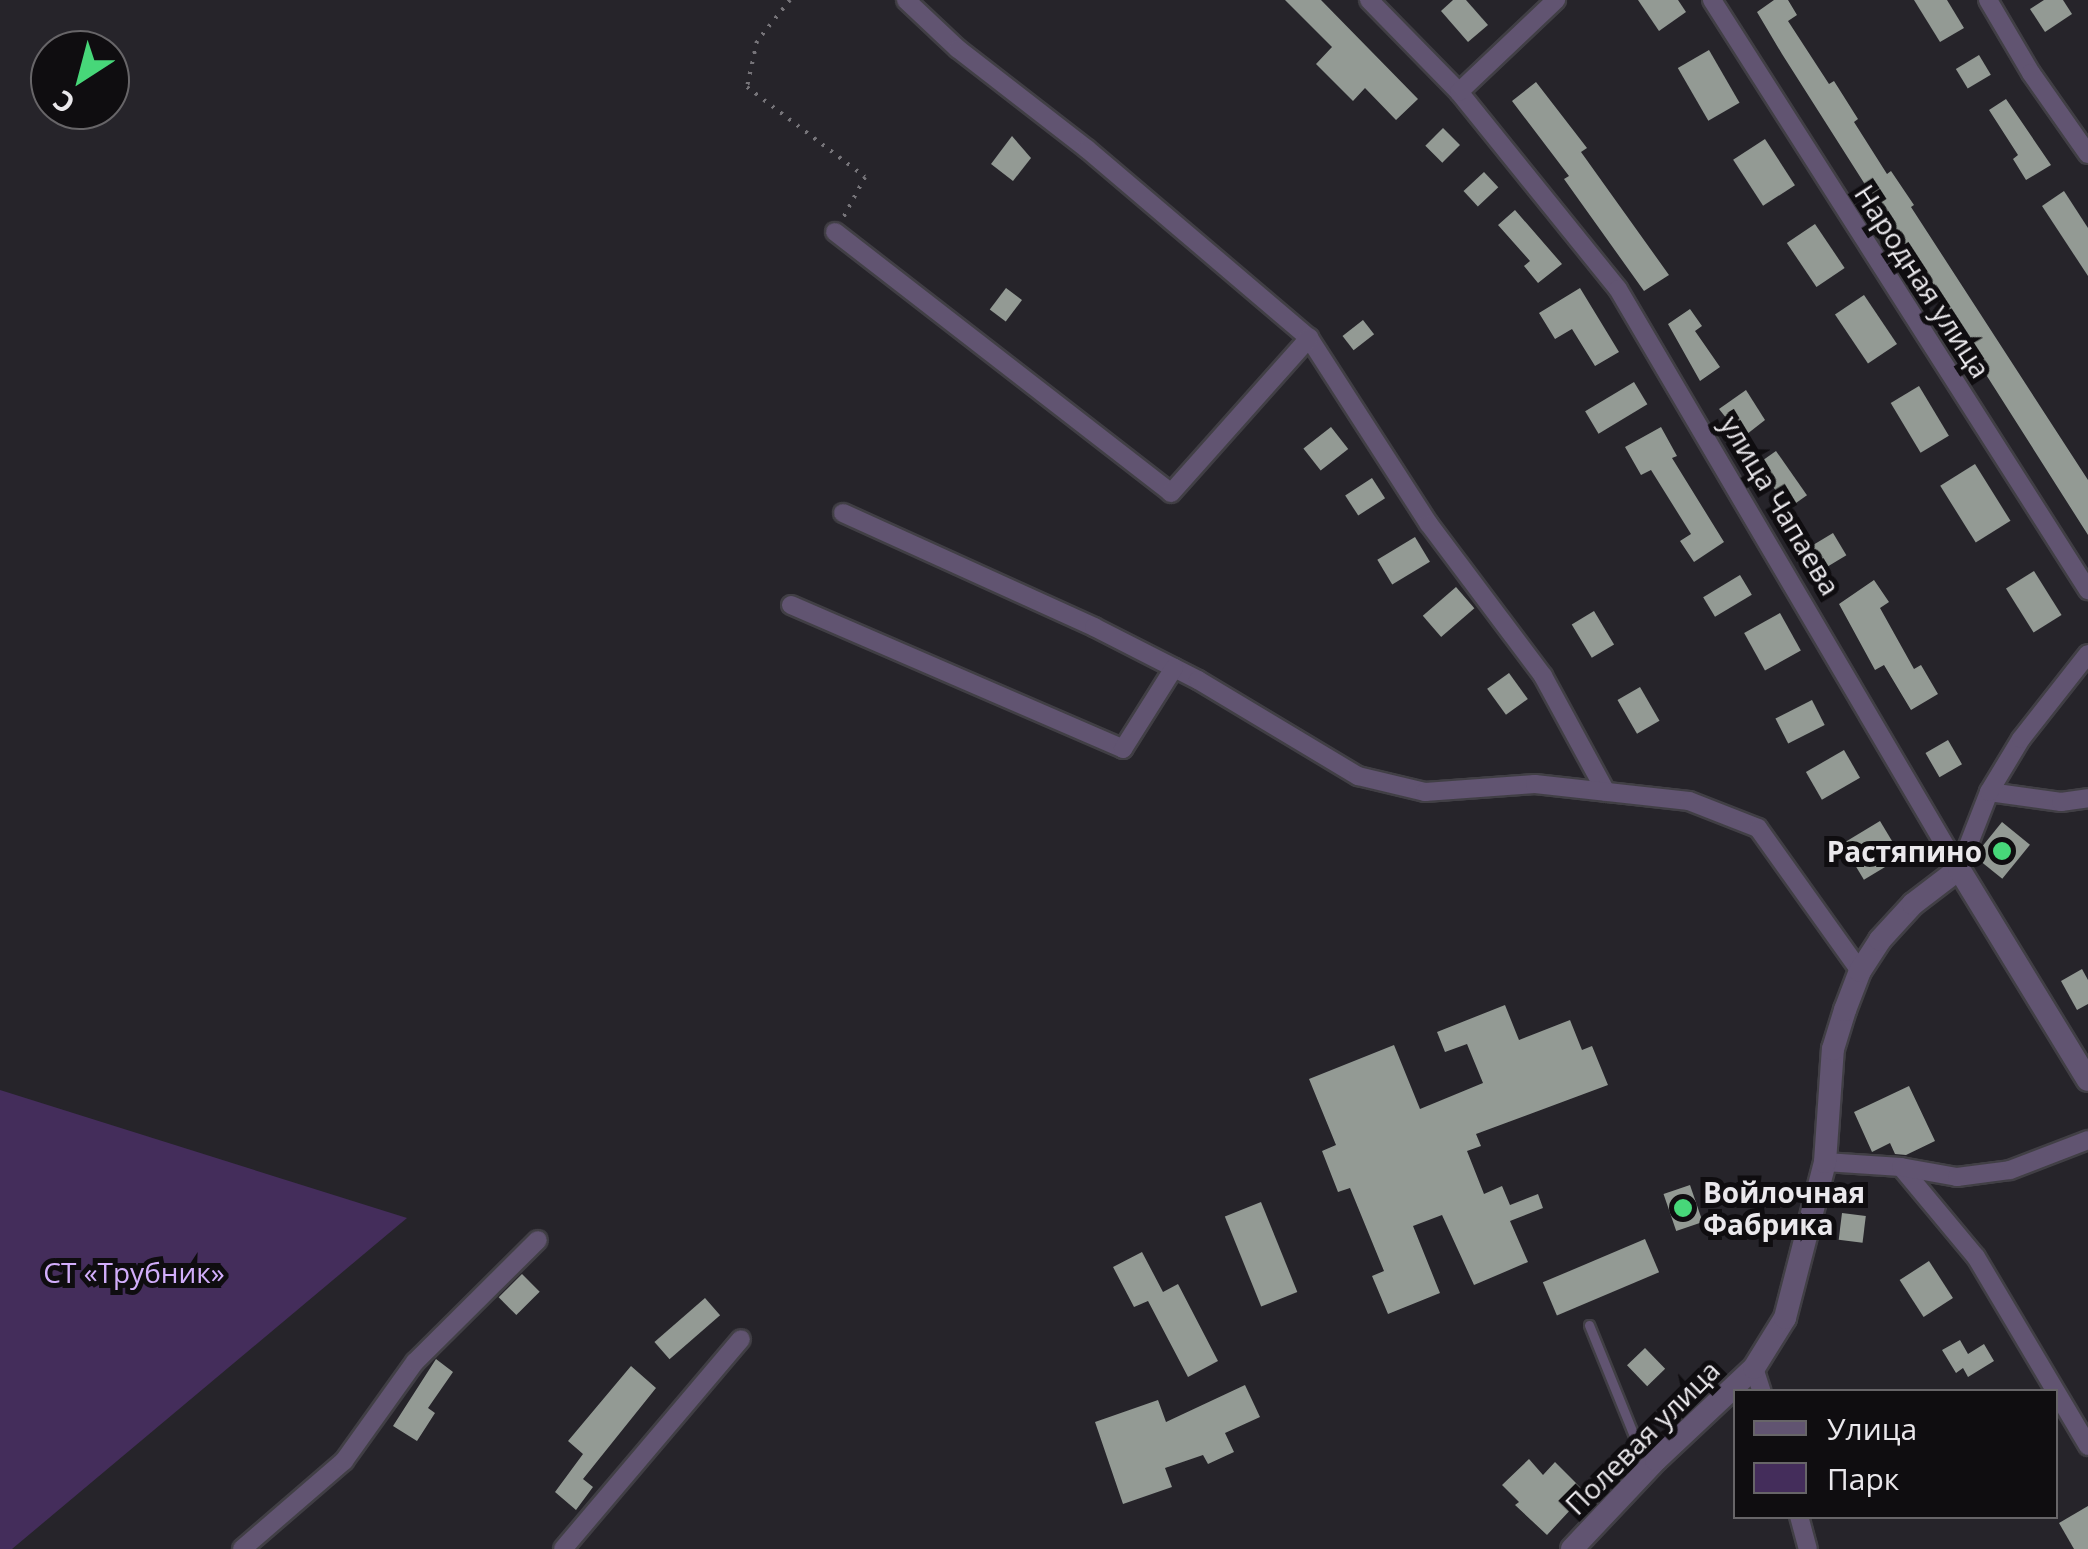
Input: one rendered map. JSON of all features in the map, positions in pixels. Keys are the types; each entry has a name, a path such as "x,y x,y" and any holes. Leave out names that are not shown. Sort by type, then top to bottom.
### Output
{"street":[{"path":"906,0 958,49 1087,149 1309,338 1429,524 1543,676 1606,792"},
{"name":"улица Чапаева","path":"1370,0 1459,92 1618,289 1959,869 2088,1080"},
{"path":"1459,92 1556,0"},
{"name":"Народная улица","path":"1712,0 2088,590"},
{"path":"1988,0 2031,73 2088,154"},
{"path":"835,232 1171,492 1309,338"},
{"path":"842,514 1094,627 1174,668 1358,776 1425,792 1534,784 1689,801 1758,828 1860,971"},
{"path":"790,605 1122,749 1174,668"},
{"path":"1959,869 1990,792 2020,740 2088,654"},
{"path":"1990,792 2061,802 2088,798"},
{"name":"Полевая улица","path":"1572,1549 1656,1460 1754,1368 1790,1303 1826,1162 1833,1049 1860,971 1880,940 1913,904 1959,869"},
{"path":"1826,1162 1901,1167 1957,1177 2010,1170 2088,1140"},
{"path":"1901,1167 1976,1257 2054,1389"},
{"path":"242,1549 344,1462 415,1362 538,1240"},
{"path":"562,1549 740,1339"},
{"path":"1754,1368 1761,1389"},
{"path":"2058,1395 2088,1446"},
{"path":"1800,1519 1808,1549"}],"lane":[{"path":"1589,1324 1636,1440 1656,1460"}],"path":[{"path":"790,0 757,41 746,87 865,177 835,232"}],"green space":[{"name":"СТ «Трубник»","path":"0,1090 407,1218 12,1549 0,1549"}],"building":[{"path":"1285,0 1321,0 1418,99 1396,120 1365,88 1353,101 1316,64 1332,47"},
{"path":"1453,0 1466,0 1488,25 1468,42 1441,11"},
{"path":"1638,0 1678,0 1686,12 1659,31"},
{"path":"1774,0 1788,0 1797,15 1788,21 1829,84 1834,81 1887,174 1891,171 1914,205 1911,207 2088,480 2088,535 1757,12"},
{"path":"1914,0 1947,0 1964,28 1940,42"},
{"path":"2044,0 2063,0 2072,14 2045,32 2030,9"},
{"path":"1709,50 1740,103 1708,121 1678,68"},
{"path":"1979,55 1991,75 1968,89 1956,69"},
{"path":"1536,82 1587,148 1581,152 1669,275 1644,291 1564,179 1569,176 1512,101"},
{"path":"2006,99 2051,165 2026,180 2013,159 2018,155 1989,110"},
{"path":"1443,128 1460,145 1442,163 1425,146"},
{"path":"1012,136 1031,158 1013,181 991,164"},
{"path":"1765,139 1795,185 1763,206 1733,160"},
{"path":"1484,172 1498,187 1478,206 1464,191"},
{"path":"2064,191 2088,228 2088,276 2042,206"},
{"path":"1515,210 1562,264 1538,283 1524,266 1530,261 1498,225"},
{"path":"1815,224 1845,268 1816,287 1787,243"},
{"path":"1006,288 1022,300 1006,322 990,310"},
{"path":"1580,288 1619,352 1595,366 1572,329 1555,339 1539,313"},
{"path":"1864,295 1897,344 1868,363 1835,315"},
{"path":"1690,309 1702,326 1695,331 1720,367 1700,381 1668,324"},
{"path":"1363,320 1374,334 1354,350 1343,336"},
{"path":"1634,382 1647,404 1599,434 1585,411"},
{"path":"1919,386 1949,436 1921,453 1891,403"},
{"path":"1746,390 1765,420 1742,438 1719,409"},
{"path":"1331,427 1348,449 1321,471 1303,449"},
{"path":"1661,427 1677,456 1672,458 1724,542 1694,562 1680,541 1691,534 1651,470 1641,475 1625,447"},
{"path":"1776,451 1807,495 1788,508 1757,464"},
{"path":"1975,464 2011,521 1976,543 1940,486"},
{"path":"1372,478 1385,498 1358,516 1345,495"},
{"path":"1833,533 1846,555 1820,571 1806,549"},
{"path":"1415,537 1430,562 1392,585 1377,560"},
{"path":"2034,571 2062,615 2034,633 2006,588"},
{"path":"1740,575 1752,595 1715,617 1703,597"},
{"path":"1874,580 1889,602 1880,608 1914,669 1921,665 1938,694 1911,710 1884,665 1875,670 1839,604"},
{"path":"1456,587 1474,608 1441,637 1423,616"},
{"path":"1594,611 1614,644 1592,658 1572,624"},
{"path":"1780,613 1801,651 1765,670 1744,633"},
{"path":"1509,673 1528,699 1506,715 1487,689"},
{"path":"1640,687 1660,721 1637,734 1617,700"},
{"path":"1812,700 1825,725 1788,744 1775,719"},
{"path":"1948,740 1962,764 1939,777 1925,753"},
{"path":"1844,750 1860,778 1822,800 1806,772"},
{"path":"1880,821 1902,857 1864,880 1842,844"},
{"name":"Растяпино","path":"2002,822 2030,845 2002,879 1974,856"},
{"path":"2082,969 2088,980 2088,1004 2077,1010 2061,981"},
{"path":"1505,1005 1519,1040 1570,1020 1582,1050 1592,1046 1608,1085 1476,1134 1481,1146 1467,1151 1484,1194 1502,1186 1510,1205 1538,1194 1543,1208 1510,1221 1528,1262 1474,1285 1442,1215 1413,1226 1440,1293 1388,1314 1372,1276 1384,1271 1350,1188 1338,1192 1322,1151 1336,1145 1309,1079 1394,1045 1420,1109 1483,1083 1467,1044 1445,1052 1437,1032"},
{"path":"1909,1086 1935,1141 1906,1155 1895,1154 1890,1143 1872,1152 1854,1112"},
{"name":"Войлочная Фабрика","path":"1690,1185 1703,1222 1676,1231 1664,1194"},
{"path":"1261,1202 1297,1292 1261,1307 1225,1217"},
{"path":"1842,1213 1866,1216 1863,1243 1839,1240"},
{"path":"1645,1239 1659,1272 1557,1316 1543,1282"},
{"path":"1142,1252 1163,1292 1178,1284 1218,1361 1188,1377 1148,1301 1134,1307 1113,1267"},
{"path":"1929,1261 1953,1298 1924,1317 1900,1280"},
{"path":"522,1274 540,1292 516,1315 499,1297"},
{"path":"705,1298 720,1315 670,1359 654,1342"},
{"path":"1960,1340 1968,1354 1984,1344 1994,1361 1968,1377 1963,1368 1956,1373 1942,1350"},
{"path":"1645,1348 1665,1369 1647,1386 1627,1365"},
{"path":"436,1359 453,1372 428,1408 435,1413 417,1441 393,1426"},
{"path":"631,1366 656,1388 583,1479 593,1487 576,1510 555,1492 583,1454 568,1441"},
{"path":"1245,1385 1260,1417 1225,1433 1234,1452 1208,1464 1203,1455 1165,1468 1172,1487 1123,1504 1095,1422 1158,1400 1166,1422"},
{"path":"1529,1459 1543,1475 1555,1462 1586,1493 1547,1535 1515,1505 1519,1502 1502,1485"},
{"path":"2088,1506 2088,1549 2074,1549 2059,1523"}],"place":[{"name":"Растяпино","path":"2002,851"},
{"name":"Войлочная Фабрика","path":"1683,1208"}]}
